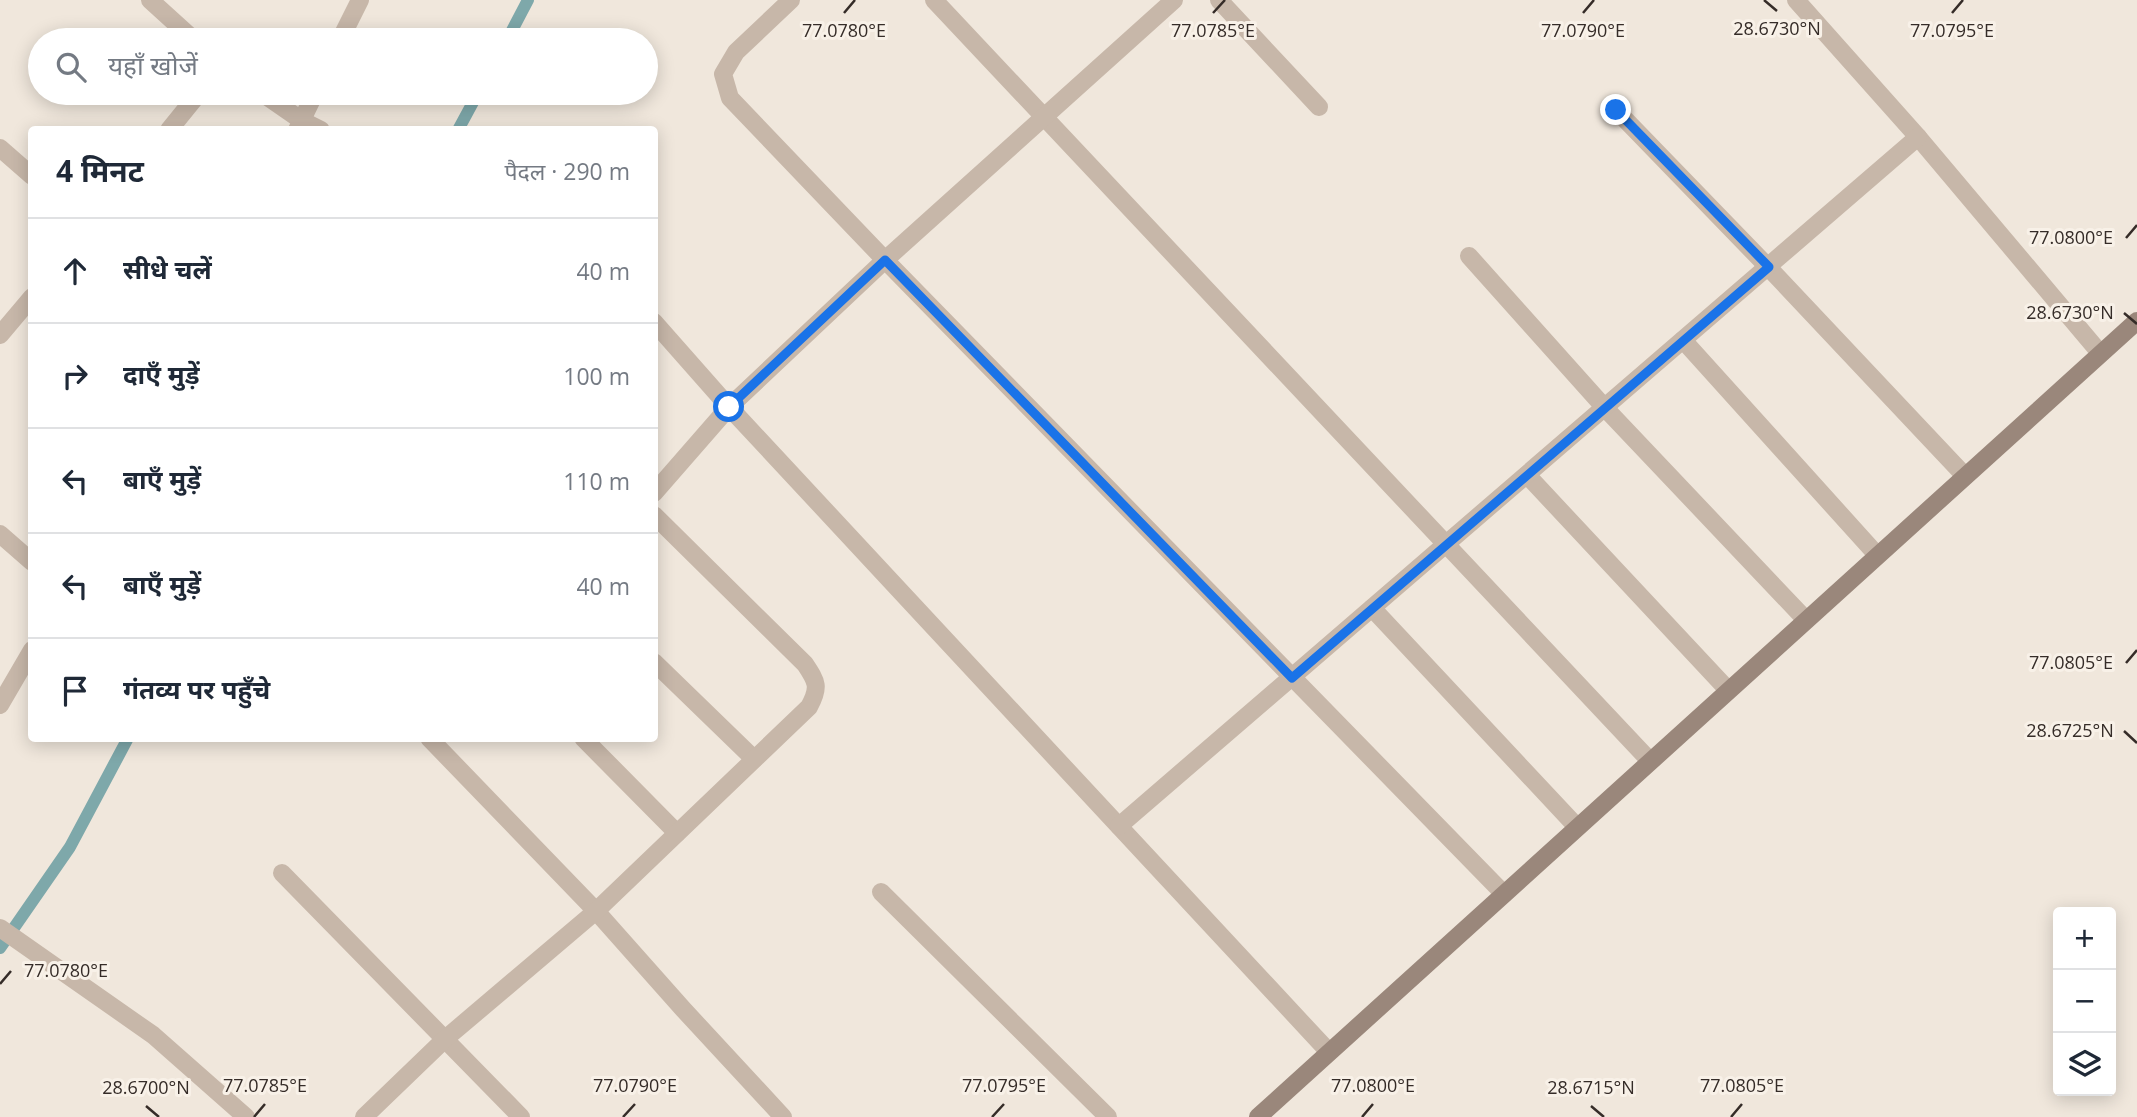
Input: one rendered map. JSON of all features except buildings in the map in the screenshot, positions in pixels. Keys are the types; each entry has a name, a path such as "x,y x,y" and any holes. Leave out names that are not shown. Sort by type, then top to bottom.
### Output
{"street":[{"path":"150,0 181,28"},
{"path":"346,28 360,0"},
{"path":"791,0 736,52 723,74 730,97 885,260 1504,894"},
{"path":"934,0 1650,761"},
{"path":"658,488 729,407 885,260 1174,0"},
{"path":"1219,0 1319,107"},
{"path":"1796,0 1919,136 2100,353"},
{"path":"172,126 190,105"},
{"path":"276,105 299,125 309,105"},
{"path":"1616,110 1769,267 1965,476"},
{"path":"1119,826 1919,136"},
{"path":"0,148 28,172"},
{"path":"1469,256 1605,408 1806,620"},
{"path":"0,333 28,302"},
{"path":"1258,1117 2137,321"},
{"path":"658,327 729,407 1329,1052"},
{"path":"1683,340 1877,555"},
{"path":"1527,475 1728,690"},
{"path":"364,1117 445,1039 596,911 809,707 816,693 815,679 805,664 658,519"},
{"path":"0,534 28,558"},
{"path":"1372,608 1577,827"},
{"path":"0,705 28,657"},
{"path":"658,666 754,760"},
{"path":"433,742 596,911 783,1117"},
{"path":"587,742 677,833"},
{"path":"282,873 521,1117"},
{"path":"881,892 1108,1117"},
{"path":"0,928 153,1035 246,1117"}],"waterway":[{"path":"513,28 528,0"},
{"path":"460,126 472,105"},
{"path":"0,948 70,847 126,742"}],"route":[{"path":"729,407 885,260 1292,678 1769,267 1616,110"}]}
